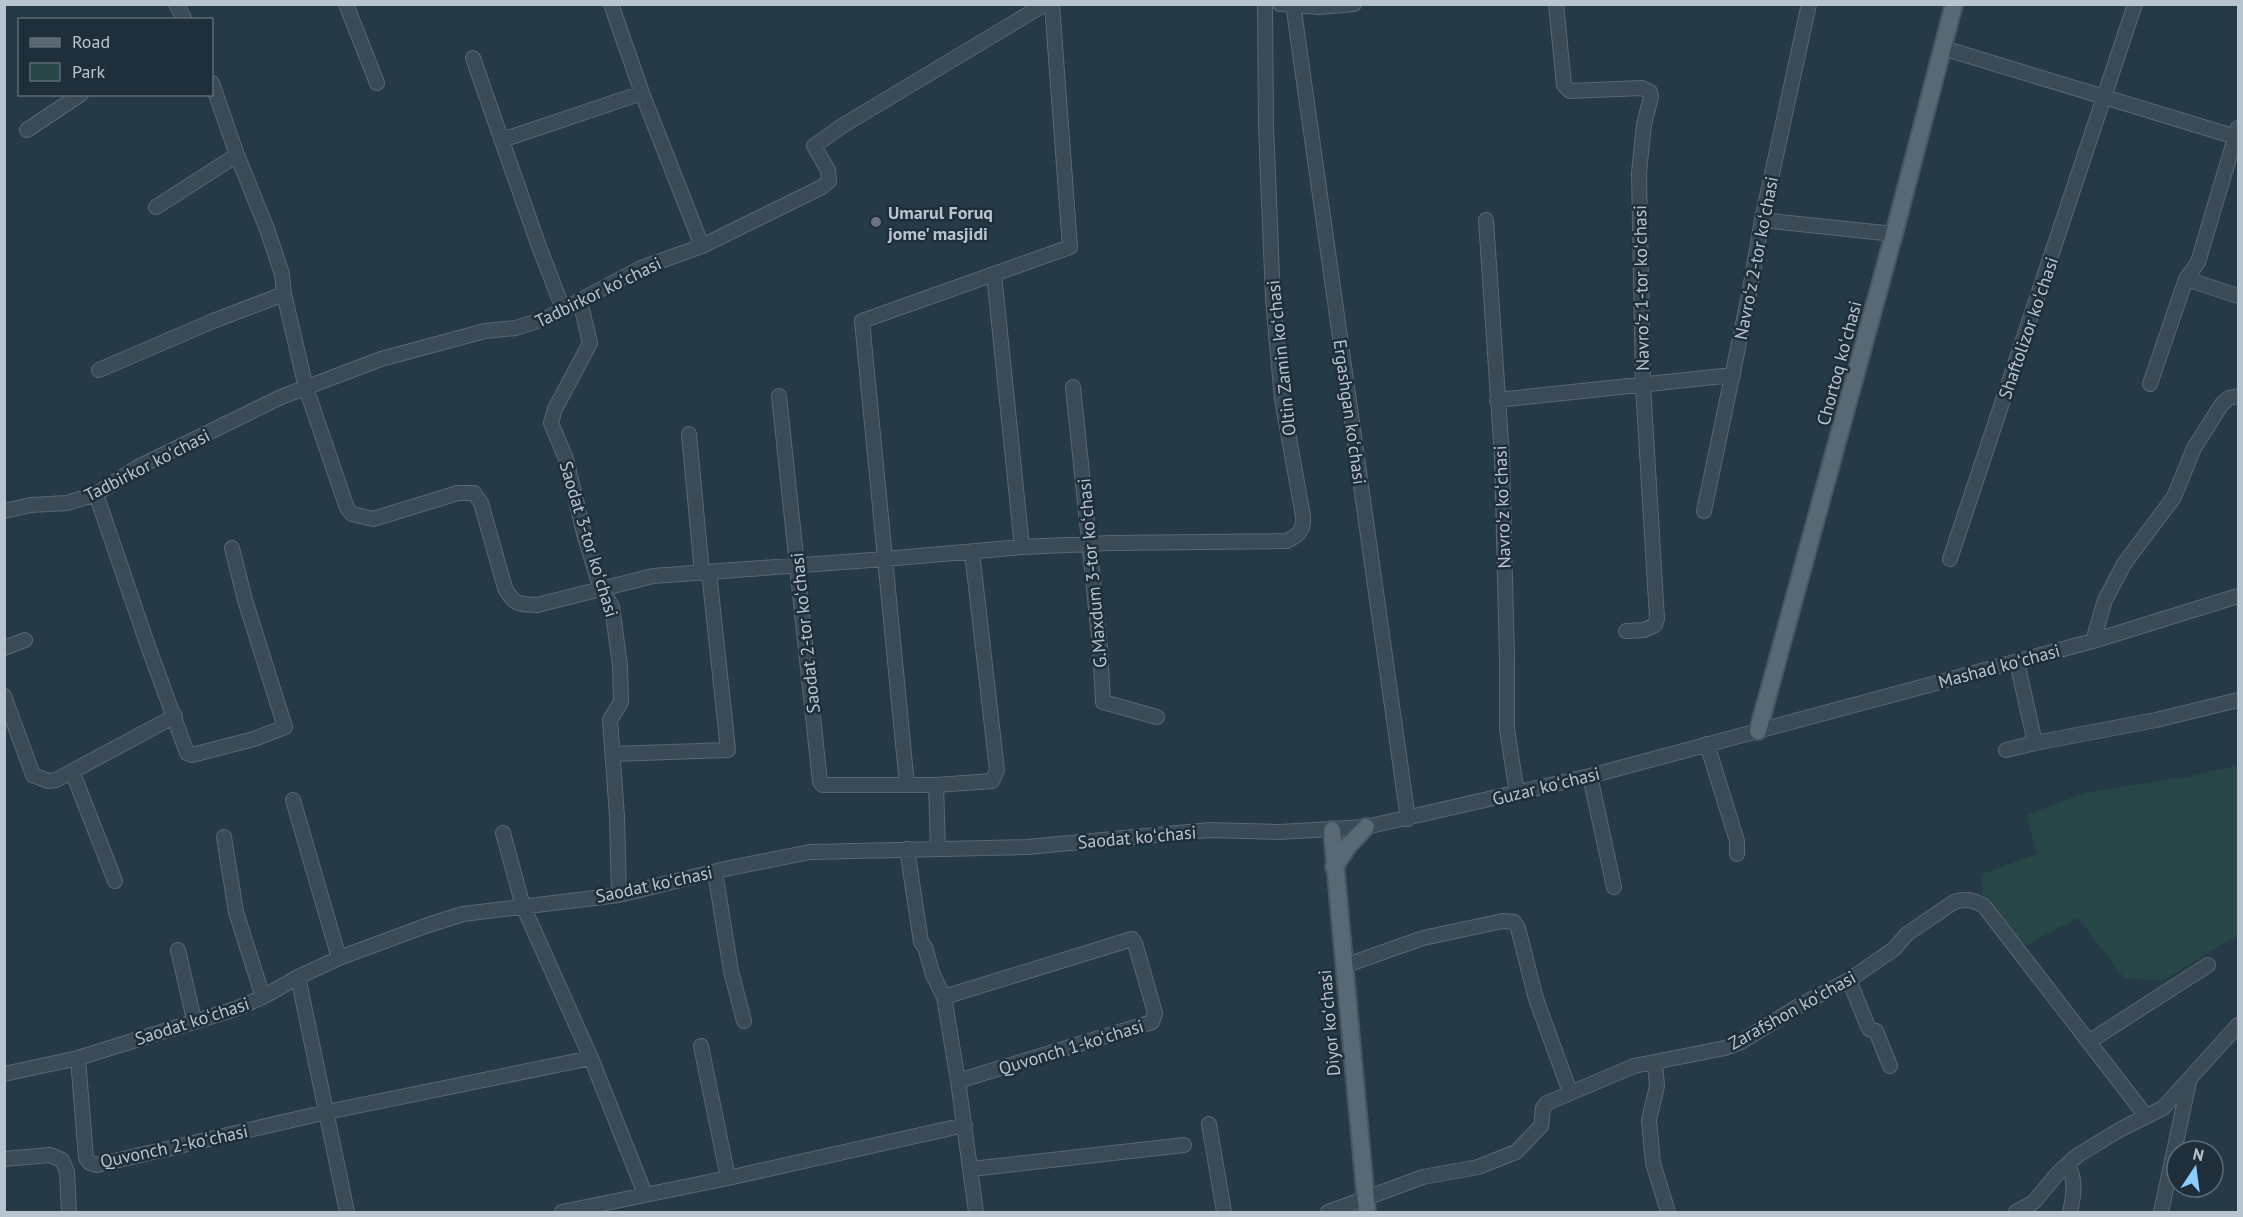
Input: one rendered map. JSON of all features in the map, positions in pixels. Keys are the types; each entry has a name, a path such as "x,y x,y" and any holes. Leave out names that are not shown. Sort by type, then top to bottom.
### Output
{"main road":[{"name":"Chortoq koʻchasi","path":"1758,730 1894,234 1954,4"},
{"path":"1334,867 1348,845 1366,827"},
{"name":"Diyor koʻchasi","path":"1332,830 1366,1205"}],"street":[{"path":"176,4 184,18"},
{"path":"346,4 377,83"},
{"path":"611,4 642,93 702,246"},
{"name":"Tadbirkor koʻchasi","path":"4,511 31,505 67,503 96,494 138,467 281,397 381,359 485,331 531,325 641,268 702,246 822,186 829,181 828,170 814,146 1030,8 1046,4"},
{"path":"972,552 997,770 992,781 907,785 862,321 1070,247 1052,4"},
{"name":"Oltin Zamin koʻchasi","path":"1090,544 1287,541 1296,537 1304,524 1282,399 1273,299 1266,126 1265,4"},
{"path":"1288,5 1354,4"},
{"name":"Navroʻz 1-tor koʻchasi","path":"1556,4 1566,88 1570,91 1642,88 1650,92 1638,173 1643,385 1657,619 1655,625 1644,630 1626,631"},
{"name":"Navroʻz 2-tor koʻchasi","path":"1704,511 1733,375 1762,220 1809,4"},
{"name":"Shaftolizor koʻchasi","path":"1950,559 2106,97 2135,4"},
{"name":"Ergashgan koʻchasi","path":"1288,5 1408,819"},
{"path":"1943,48 2106,97 2237,133 2198,262 2186,279 2151,384"},
{"path":"473,58 563,309"},
{"path":"213,86 282,274 284,294 306,388 347,508 352,514 373,519 458,493 474,493 481,503 505,588 511,600 521,604 537,605 653,576 885,560 1022,547 1090,544"},
{"path":"502,140 642,93"},
{"path":"27,130 78,96"},
{"path":"156,207 237,155"},
{"name":"Navroʻz koʻchasi","path":"1486,220 1502,457 1507,729 1517,794"},
{"path":"1762,220 1894,234"},
{"path":"994,274 1022,547"},
{"path":"2186,279 2238,296"},
{"path":"99,370 213,321 284,294"},
{"name":"Saodat 3-tor koʻchasi","path":"580,301 590,343 555,409 551,423 566,459 585,537 602,588 612,607 620,665 621,702 610,720 620,895"},
{"path":"1497,400 1733,375"},
{"name":"G.Maxdum 3-tor koʻchasi","path":"1073,387 1100,647 1103,702 1157,717"},
{"name":"Saodat 2-tor koʻchasi","path":"779,396 820,782 828,787 907,785"},
{"path":"2093,641 2105,600 2124,564 2174,497 2194,448 2222,404 2229,398 2238,396"},
{"path":"613,754 728,750 689,434"},
{"path":"96,494 148,646 188,753 192,755 254,739 285,727 245,600 232,548"},
{"name":"Mashad koʻchasi","path":"1758,730 2093,641 2238,596"},
{"path":"4,648 25,640"},
{"path":"2017,662 2035,743"},
{"path":"4,696 33,775 48,781 56,780 175,716"},
{"path":"2006,750 2156,720 2238,700"},
{"name":"Guzar koʻchasi","path":"1332,830 1366,827 1408,819 1517,794 1758,730"},
{"path":"1707,744 1737,841 1737,854"},
{"path":"72,771 115,881"},
{"path":"1590,776 1614,887"},
{"path":"936,785 938,848"},
{"path":"293,800 339,958"},
{"name":"Saodat koʻchasi","path":"4,1074 78,1058 235,1009 339,958 463,914 620,895 810,852 1027,847 1210,830 1279,832 1332,830"},
{"path":"503,833 523,906 591,1059 645,1194"},
{"path":"224,837 236,912 263,997"},
{"path":"907,849 921,942 944,997 965,1125 976,1212"},
{"path":"715,872 731,971 744,1021"},
{"name":"Zarafshon koʻchasi","path":"1366,1205 1423,1177 1479,1167 1516,1152 1541,1126 1543,1108 1547,1103 1570,1092 1634,1066 1725,1048 1741,1042 1802,1004 1849,980 1894,949 1907,934 1962,899 1974,900 1984,906 2090,1041"},
{"path":"1344,966 1423,938 1503,921 1514,922 1518,928 1536,999 1570,1092"},
{"name":"Quvonch 1-koʻchasi","path":"944,997 1132,939 1155,1013 1152,1022 958,1081"},
{"path":"178,950 194,1020"},
{"path":"2145,1116 2090,1041 2208,965"},
{"path":"298,977 346,1212"},
{"path":"1849,980 1865,1022 1869,1029 1876,1031 1890,1066"},
{"path":"2016,1212 2034,1202 2058,1173 2088,1149 2163,1108 2238,1025"},
{"path":"701,1046 728,1178"},
{"name":"Quvonch 2-koʻchasi","path":"78,1058 86,1158 93,1164 327,1112 591,1059"},
{"path":"1655,1062 1657,1086 1649,1120 1653,1163 1668,1212"},
{"path":"2161,1212 2189,1080"},
{"path":"1209,1124 1224,1212"},
{"path":"562,1212 965,1125"},
{"path":"971,1169 1184,1145"},
{"path":"4,1159 50,1155 62,1160 67,1172 69,1212"},
{"path":"2068,1164 2074,1176 2070,1212"},
{"path":"1328,1212 1366,1205"}],"green space":[{"path":"2238,765 2238,935 2163,981 2124,978 2078,918 2023,947 1982,895 1982,874 2037,854 2026,815 2085,793 2192,776"}],"place":[{"name":"Umarul Foruq jome' masjidi","path":"876,222"}]}
